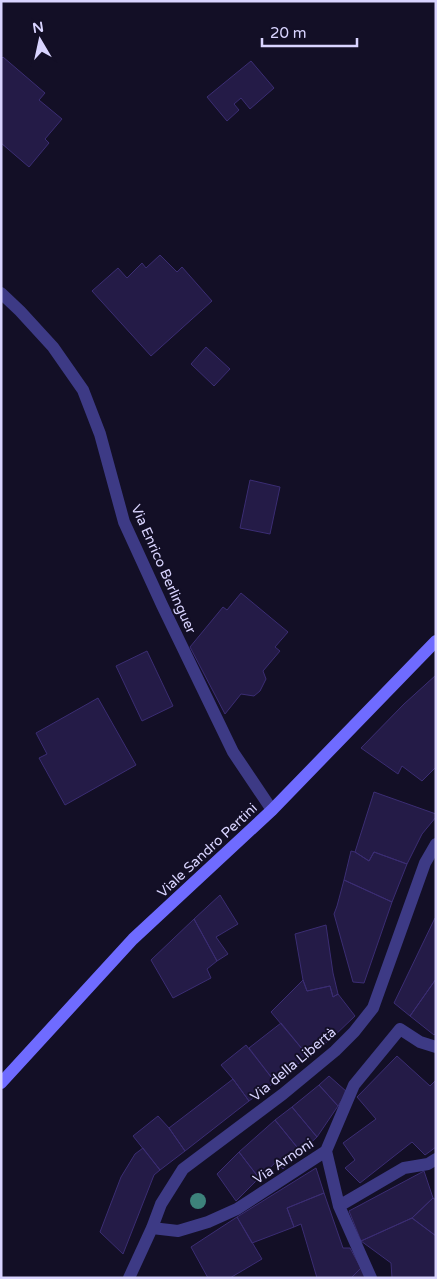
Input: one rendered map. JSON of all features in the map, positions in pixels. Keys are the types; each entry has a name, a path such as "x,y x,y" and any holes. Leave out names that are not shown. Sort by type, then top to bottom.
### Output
{"street":[{"name":"Via Enrico Berlinguer","path":"1,293 53,347 83,390 100,434 124,522 233,752 272,810"},
{"name":"Viale Sandro Pertini","path":"1,1083 133,940 272,810 436,641"},
{"name":"Via della Libertà","path":"128,1278 152,1228 161,1204 183,1168 283,1094 335,1051 354,1032 373,1008 425,863 436,844"},
{"name":"Via Arnoni","path":"152,1228 178,1231 208,1222 237,1210 326,1151 354,1085 400,1029 420,1042 436,1047"},
{"path":"326,1151 339,1206 371,1278"},
{"path":"339,1206 404,1168 428,1164 436,1160"}],"building":[{"path":"3,57 45,93 39,100 62,119 45,139 49,143 29,167 1,143 1,59"},
{"path":"251,61 274,88 250,109 241,98 234,104 239,110 227,121 207,97"},
{"path":"160,255 177,272 182,267 212,301 151,356 92,291 118,268 127,278 142,263 146,268"},
{"path":"206,347 230,369 214,386 191,364"},
{"path":"250,480 280,487 270,534 240,528"},
{"path":"241,593 288,632 275,647 280,651 263,671 266,679 260,691 254,696 241,694 225,714 190,647 223,607 227,610"},
{"path":"147,651 173,706 142,721 116,666"},
{"path":"436,675 436,767 422,781 402,766 398,774 361,748 404,704"},
{"path":"98,698 136,765 65,805 39,758 47,754 36,733"},
{"path":"374,792 436,814 436,817 422,834 407,864 374,852 369,861 355,852"},
{"path":"351,851 369,861 374,852 407,864 392,902 344,880"},
{"path":"344,880 392,902 364,983 353,982 334,914"},
{"path":"220,895 238,924 216,937 228,954 217,961 194,919"},
{"path":"435,918 436,979 410,1016 394,1003"},
{"path":"194,919 217,961 207,969 211,978 173,998 151,960"},
{"path":"326,925 338,994 333,997 330,986 307,991 303,980 295,934"},
{"path":"436,979 436,1033 434,1035 410,1016"},
{"path":"303,980 307,991 330,986 333,997 338,994 355,1016 332,1038 308,1056 271,1012"},
{"path":"281,1023 308,1056 275,1082 249,1048"},
{"path":"246,1045 275,1082 249,1101 221,1065"},
{"path":"397,1056 430,1086 436,1080 436,1147 425,1155 412,1142 360,1183 345,1168 355,1160 343,1143 376,1119 357,1097"},
{"path":"329,1076 347,1092 338,1106 319,1085"},
{"path":"233,1079 249,1101 185,1151 169,1128"},
{"path":"319,1085 338,1106 317,1137 292,1107"},
{"path":"292,1107 317,1137 301,1152 275,1120"},
{"path":"158,1116 185,1151 160,1170 133,1136"},
{"path":"275,1120 301,1152 283,1169 276,1162 259,1178 239,1152"},
{"path":"143,1148 160,1170 154,1175 123,1254 100,1232 121,1177 135,1154"},
{"path":"239,1152 259,1178 236,1201 217,1174"},
{"path":"316,1168 324,1193 287,1208 294,1227 252,1243 237,1217"},
{"path":"424,1171 433,1198 412,1218 361,1241 349,1211"},
{"path":"324,1193 343,1248 350,1248 361,1268 351,1278 317,1278 301,1224 294,1227 287,1208"},
{"path":"433,1198 436,1200 436,1236 412,1218"},
{"path":"237,1217 262,1259 230,1278 208,1278 191,1247"},
{"path":"412,1218 436,1236 435,1278 392,1278 391,1263 361,1241"},
{"path":"361,1268 366,1278 351,1278"}]}
